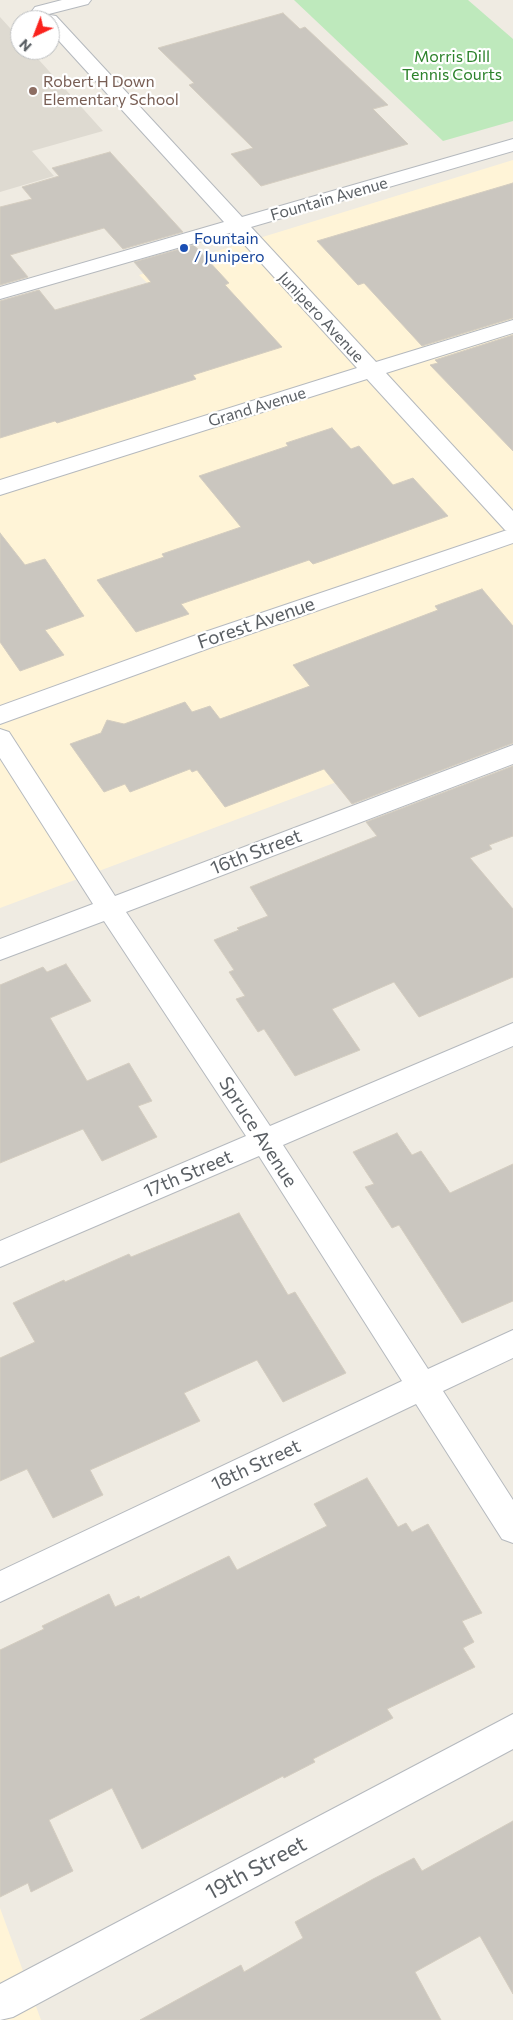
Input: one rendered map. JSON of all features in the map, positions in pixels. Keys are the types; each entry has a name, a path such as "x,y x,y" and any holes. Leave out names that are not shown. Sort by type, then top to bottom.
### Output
{"street":[{"path":"52,10 82,0"},
{"name":"Junipero Avenue","path":"60,32 513,525"},
{"name":"Fountain Avenue","path":"0,293 513,146"},
{"name":"Grand Avenue","path":"0,488 513,326"},
{"name":"Forest Avenue","path":"0,715 513,535"},
{"name":"Spruce Avenue","path":"0,738 109,908 264,1141 513,1528"},
{"name":"16th Street","path":"0,950 513,754"},
{"name":"17th Street","path":"0,1254 513,1034"},
{"name":"18th Street","path":"0,1587 513,1343"},
{"name":"19th Street","path":"0,2004 513,1731"}],"shaded area":[{"name":"Robert H Down Elementary School","path":"0,17 10,28 10,60 39,60 103,131 32,151 54,176 0,192"},
{"path":"513,160 513,716 0,908 0,360 171,306 139,275"},
{"path":"0,1908 41,2020 0,2020"}],"green space":[{"name":"Morris Dill Tennis Courts","path":"294,0 468,0 513,39 513,121 443,141"}],"building":[{"path":"283,13 300,29 305,27 388,105 373,109 408,144 261,186 231,154 253,148 189,85 194,83 158,48"},
{"path":"110,152 183,232 123,249 104,228 10,255 28,277 0,285 0,207 32,199 22,187 59,176 52,168"},
{"path":"513,183 513,318 422,346 364,283 358,285 317,241"},
{"path":"194,245 229,283 225,285 282,347 193,375 196,379 57,423 55,421 0,438 0,301 39,290 55,310 151,282 134,262"},
{"path":"513,335 513,451 430,365 438,363 435,360"},
{"path":"332,428 351,449 359,446 393,485 413,478 448,516 313,564 309,560 181,604 189,614 136,632 97,580 164,557 162,554 241,527 199,476 288,446 286,443"},
{"path":"0,533 25,565 45,559 84,616 45,630 64,655 20,671 0,642"},
{"path":"482,589 513,626 513,743 352,804 324,769 225,807 197,770 192,772 190,769 130,792 125,784 104,792 70,744 101,733 107,720 124,724 185,702 192,712 210,706 220,719 310,686 293,665 438,610 435,606"},
{"path":"513,766 513,836 489,845 492,849 470,858 513,909 513,977 419,1017 394,982 332,1009 360,1050 295,1076 264,1029 258,1032 236,999 245,996 229,972 234,970 214,940 239,930 237,928 268,916 250,887 377,836 366,822"},
{"path":"66,964 91,1001 50,1018 87,1081 129,1063 152,1101 138,1106 157,1137 102,1161 83,1129 0,1163 0,985 43,967 47,972"},
{"path":"397,1133 412,1155 421,1151 450,1193 513,1164 513,1301 462,1323 399,1225 392,1228 365,1187 374,1184 353,1152"},
{"path":"239,1213 288,1295 295,1292 346,1373 283,1402 257,1360 184,1393 200,1421 90,1470 103,1495 53,1518 27,1469 0,1481 0,1358 35,1342 13,1303 129,1254 131,1257"},
{"path":"367,1478 398,1527 406,1523 412,1532 428,1524 482,1613 462,1621 474,1642 463,1648 475,1667 387,1709 393,1718 313,1759 315,1762 284,1778 283,1776 142,1849 112,1788 49,1820 73,1871 31,1892 28,1883 0,1897 0,1650 44,1629 42,1626 109,1594 115,1607 139,1596 140,1599 229,1556 237,1570 327,1526 314,1504"},
{"path":"513,1821 513,1994 480,1936 415,1972 441,2020 140,2020 241,1965 244,1972 303,1938 295,1922 373,1879 414,1858 422,1871"}],"place":[{"name":"Robert H Down Elementary School","path":"33,91"},
{"name":"Fountain / Junipero","path":"184,248"}]}
